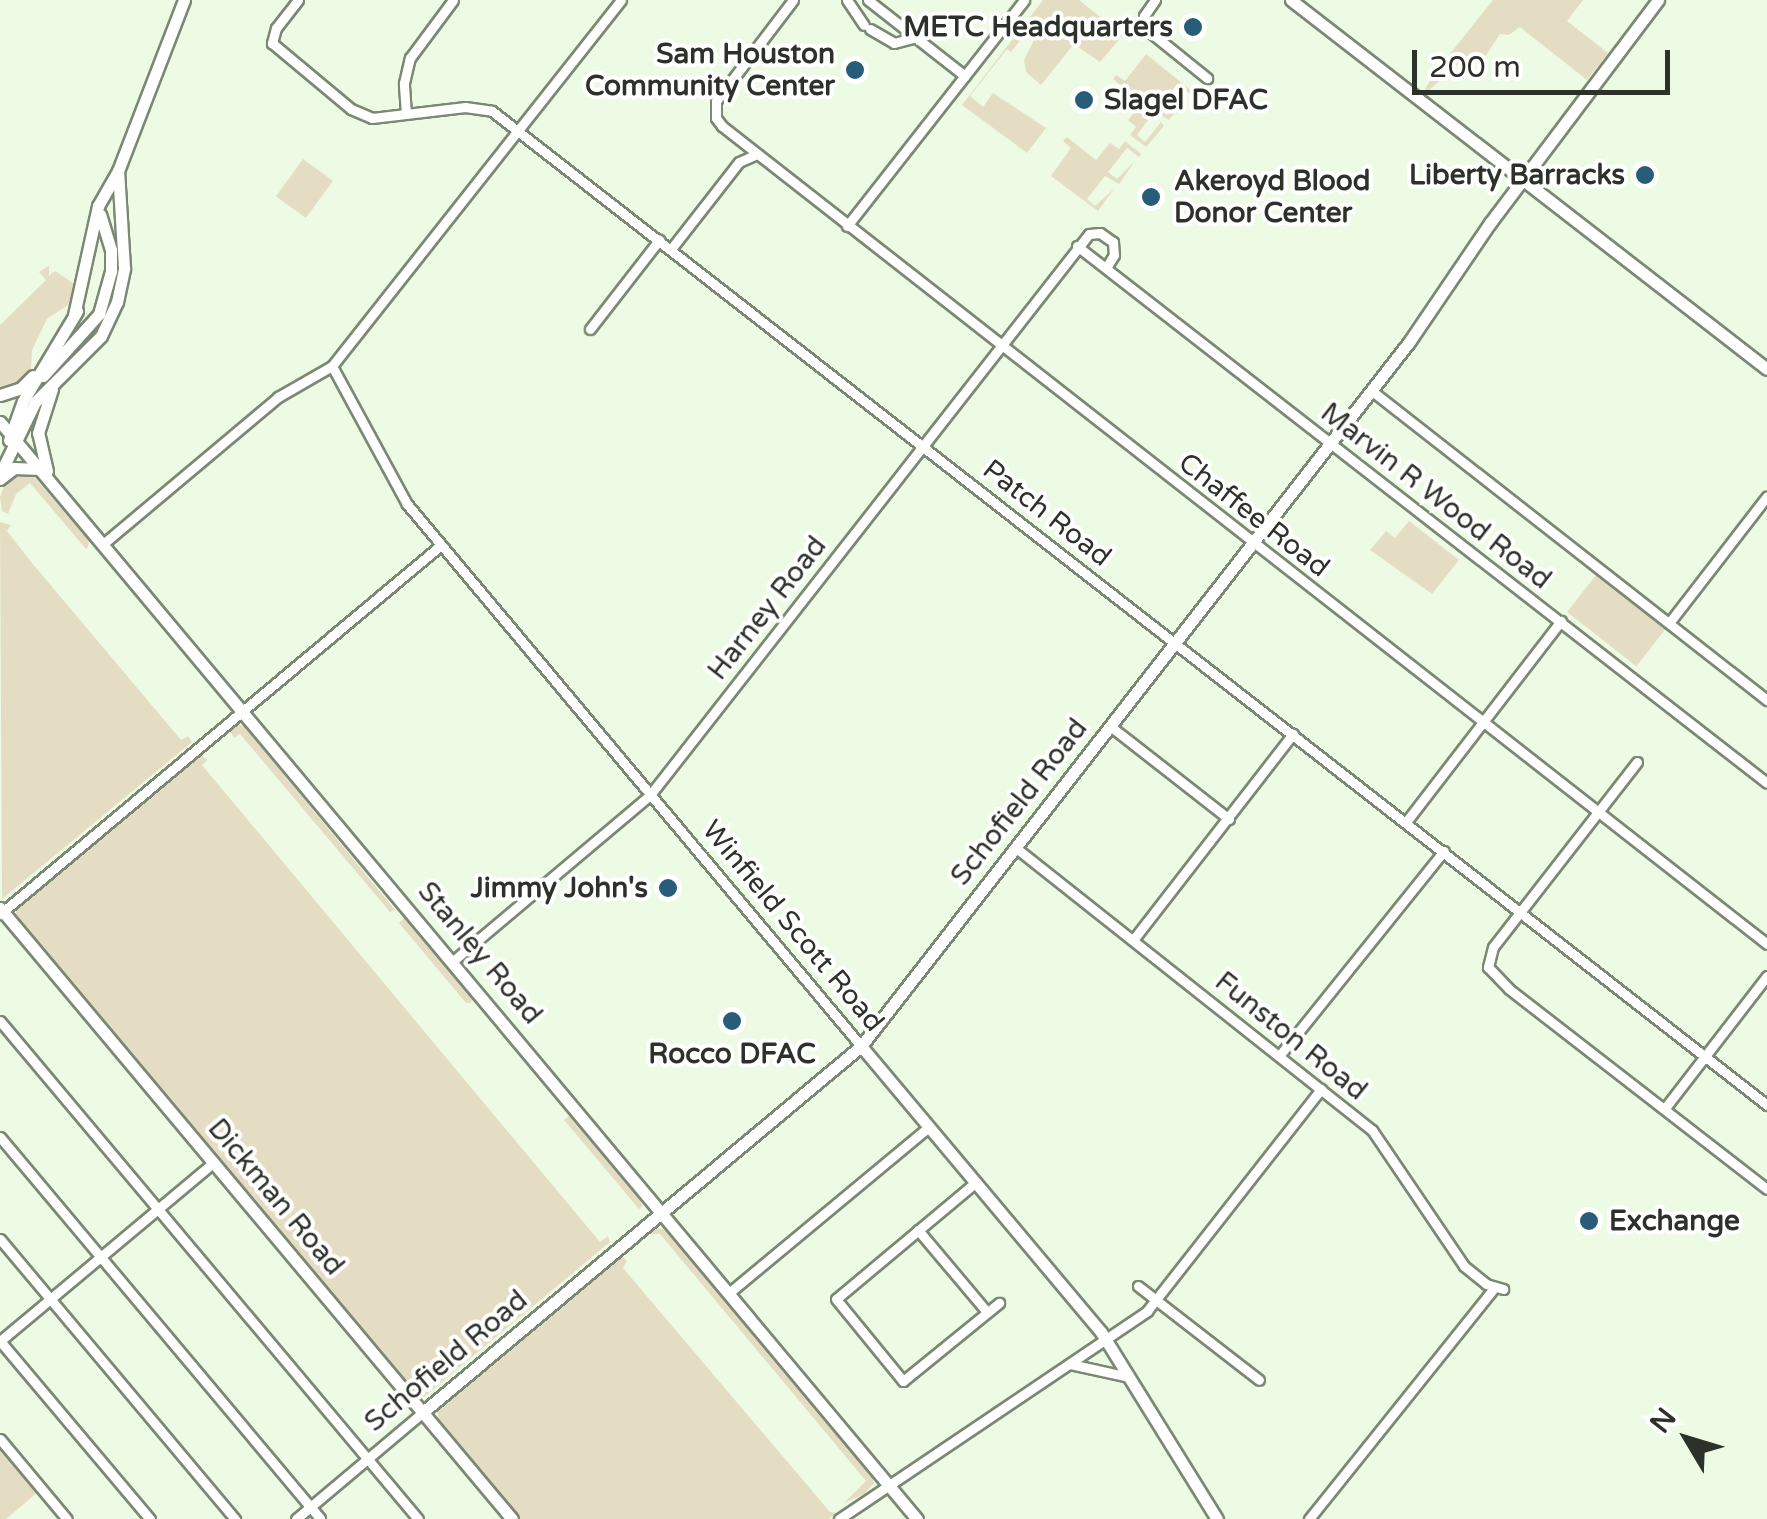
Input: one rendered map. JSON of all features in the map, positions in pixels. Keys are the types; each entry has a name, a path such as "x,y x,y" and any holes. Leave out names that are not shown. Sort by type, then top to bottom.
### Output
{"street":[{"path":"30,388 92,321 106,270 98,206 118,171 184,0"},
{"name":"Patch Road","path":"298,0 276,28 272,43 359,114 372,118 481,106 518,132 1767,1105"},
{"path":"406,114 404,83 410,58 453,0"},
{"path":"103,544 278,397 332,366 621,0"},
{"name":"Chaffee Road","path":"794,0 720,93 716,118 847,226 1767,944"},
{"path":"847,0 867,27 894,43 916,37"},
{"path":"868,0 964,76"},
{"path":"847,226 1024,0"},
{"path":"1155,0 1144,16 1145,28 1208,78"},
{"path":"1291,0 1767,369"},
{"name":"Schofield Road","path":"296,1519 861,1046 1372,390 1658,0"},
{"path":"672,249 739,162 757,154"},
{"path":"14,438 35,402 107,326 124,268 118,171"},
{"path":"1078,246 1094,232 1106,236 1115,248 1106,268"},
{"path":"0,476 30,388 74,315 99,236"},
{"path":"590,329 659,240"},
{"name":"Harney Road","path":"454,962 650,795 1078,246"},
{"name":"Marvin R Wood Road","path":"1078,246 1767,782"},
{"path":"0,395 21,388 43,366"},
{"name":"Winfield Scott Road","path":"332,366 391,482 1106,1340 1217,1519"},
{"path":"50,480 38,432 55,380"},
{"path":"1372,390 1767,700"},
{"name":"Stanley Road","path":"0,422 917,1519"},
{"path":"0,476 14,468 40,468"},
{"path":"1669,623 1767,496"},
{"path":"1,911 441,546"},
{"path":"1406,822 1561,621"},
{"path":"1110,726 1229,819"},
{"path":"1133,940 1293,734"},
{"path":"1637,762 1487,960 1492,973 1509,989 1767,1189"},
{"name":"Funston Road","path":"1016,848 1384,1142 1449,1247 1464,1266 1498,1288 1310,1519"},
{"path":"1279,1056 1444,851"},
{"name":"Dickman Road","path":"1,911 512,1519"},
{"path":"1664,1108 1767,976"},
{"path":"0,1021 418,1519"},
{"path":"839,1519 1106,1340 1157,1301 1322,1089"},
{"path":"730,1292 929,1127"},
{"path":"0,1136 320,1519"},
{"path":"150,1519 0,1341 214,1162"},
{"path":"976,1182 836,1299 903,1381 999,1303"},
{"path":"918,1230 987,1312"},
{"path":"0,1240 235,1519"},
{"path":"1138,1286 1259,1380"},
{"path":"1070,1364 1130,1377"},
{"path":"0,1439 67,1519"}],"shaded area":[{"path":"1043,0 1079,0 1123,35 1100,62 1074,44 1041,85 1026,72 1024,60 1036,36 1030,17"},
{"path":"1493,0 1583,0 1567,21 1608,53 1587,80 1520,27 1509,35 1500,34 1483,60 1459,63 1427,92 1425,89 1437,70"},
{"path":"1022,27 1022,38 1011,52 1007,49 970,96 983,107 993,93 1046,128 1027,153 962,105"},
{"path":"1146,54 1192,91 1189,93 1177,84 1158,108 1167,115 1182,96 1185,100 1169,120 1155,111 1137,135 1145,142 1161,122 1164,126 1146,147 1130,135 1136,127 1128,120 1142,103 1113,79 1116,75 1125,81"},
{"path":"1067,137 1096,160 1110,143 1119,149 1125,141 1141,154 1139,157 1127,148 1108,172 1117,179 1135,161 1119,184 1105,176 1087,199 1095,206 1114,189 1098,211 1051,176 1071,148 1063,141"},
{"path":"303,159 333,181 306,218 276,196"},
{"path":"49,266 49,276 55,271 76,285 68,305 47,319 32,350 31,370 15,385 0,387 0,325 46,280 39,272"},
{"path":"31,473 89,541 86,549 30,483 16,494 8,514 2,511 0,497 7,478"},
{"path":"1409,521 1459,560 1432,594 1370,550 1386,531 1395,538"},
{"path":"0,522 11,525 7,531 32,563 181,740 188,736 192,742 2,899"},
{"path":"1596,575 1665,629 1636,666 1567,612"},
{"path":"238,724 244,726 395,910 390,912 240,734 234,738 230,731"},
{"path":"201,755 208,760 202,765 600,1242 608,1236 610,1242 424,1397 416,1396 16,921 16,908"},
{"path":"404,918 472,999 471,1003 466,1003 399,923"},
{"path":"570,1115 643,1206 639,1209 564,1120"},
{"path":"653,1227 667,1230 870,1473 874,1483 864,1494 844,1503 866,1481 660,1234 650,1234 629,1249"},
{"path":"621,1255 627,1261 623,1268 830,1512 837,1513 828,1519 519,1519 439,1423 437,1408"},
{"path":"0,1447 38,1492 6,1519 0,1519"}],"place":[{"name":"METC Headquarters","path":"1193,27"},
{"name":"Sam Houston Community Center","path":"855,70"},
{"name":"Slagel DFAC","path":"1084,100"},
{"name":"Liberty Barracks","path":"1645,175"},
{"name":"Akeroyd Blood Donor Center","path":"1151,197"},
{"name":"Jimmy John's","path":"668,888"},
{"name":"Rocco DFAC","path":"732,1021"},
{"name":"Exchange","path":"1589,1221"}]}
